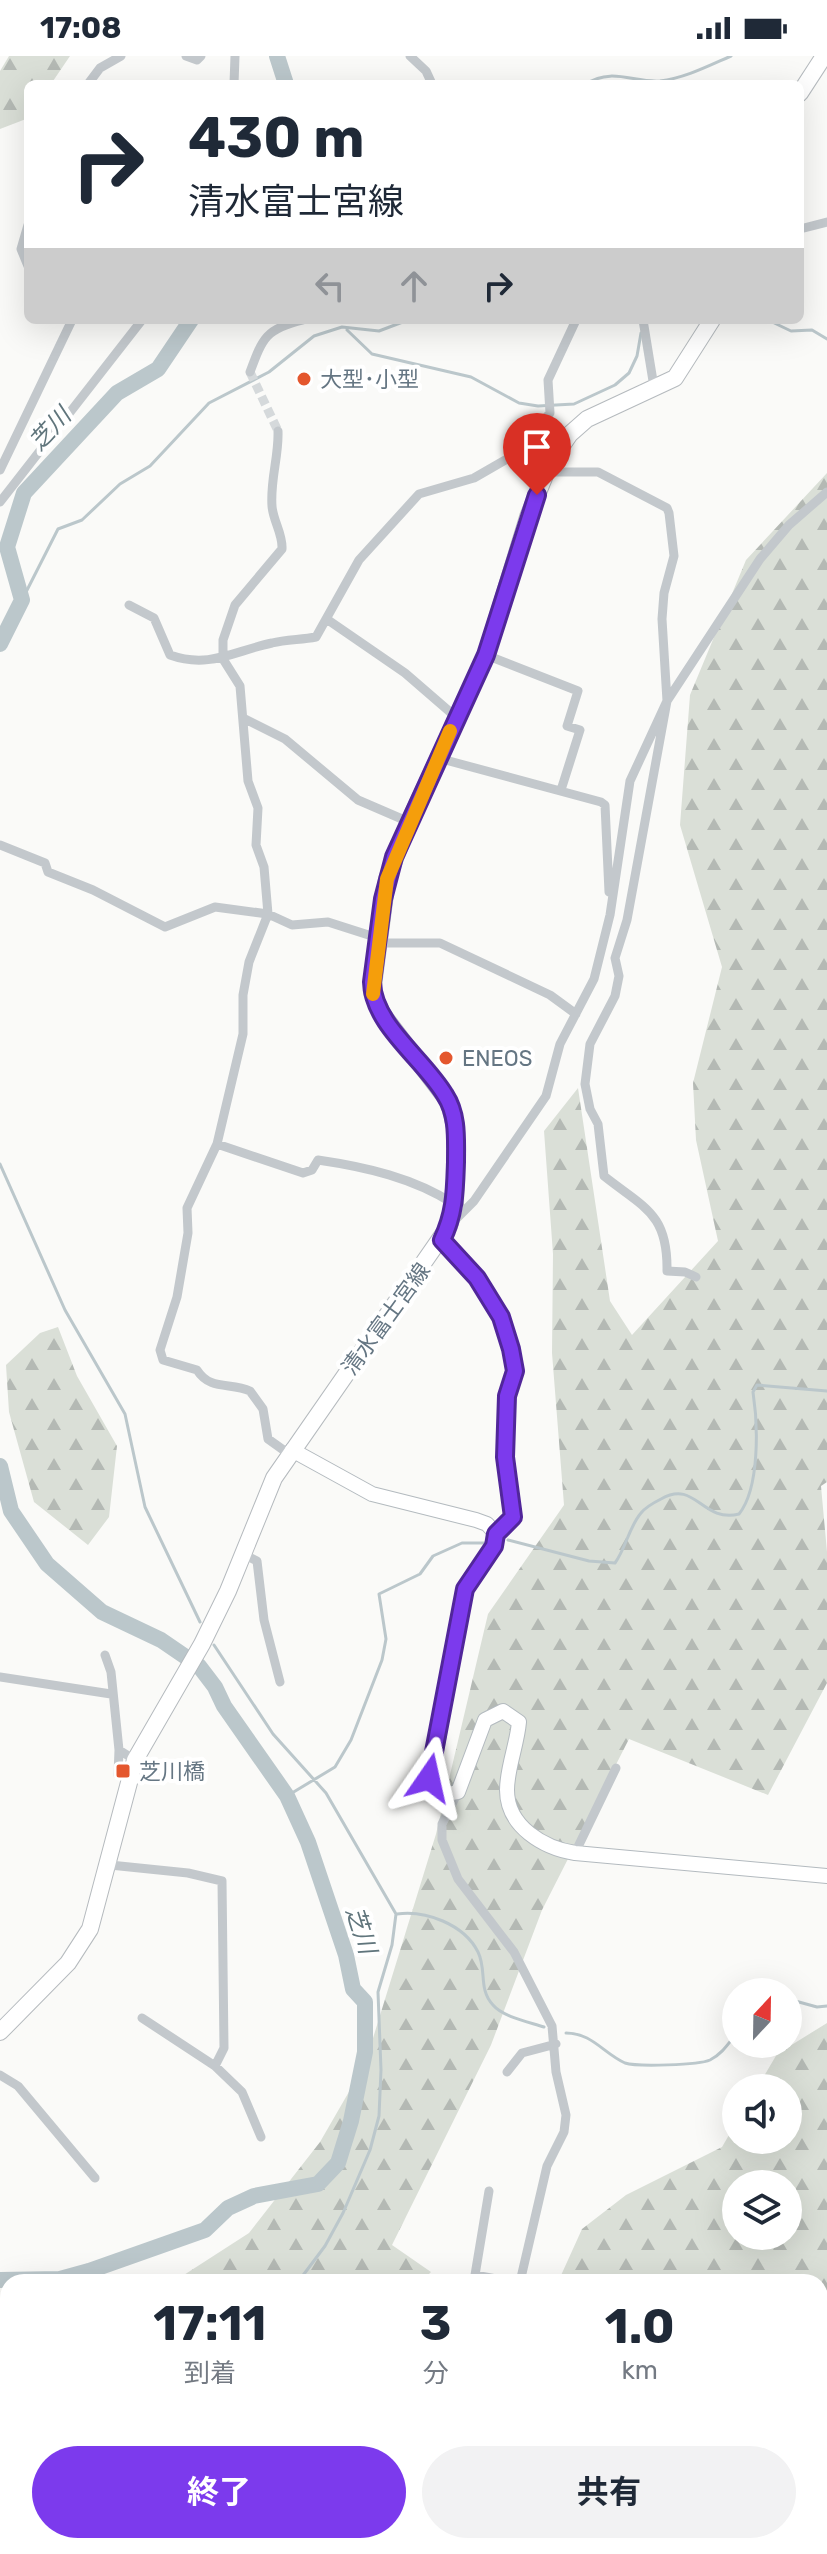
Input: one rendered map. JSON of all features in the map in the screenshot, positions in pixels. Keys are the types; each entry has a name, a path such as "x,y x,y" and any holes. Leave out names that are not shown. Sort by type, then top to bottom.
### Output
{"main road":[{"path":"804,87 824,56"},
{"name":"清水富士宮線","path":"0,2032 42,1993 82,1945 110,1865 124,1790 135,1760 202,1644 274,1478 445,1233 455,1205 455,1120 445,1095 376,1004 372,982 387,879 409,822 486,655 528,517 548,468 570,434 587,419 675,378 709,324"}],"street":[{"path":"91,80 100,68 121,56"},
{"path":"186,56 197,60 201,56"},
{"path":"234,80 235,56"},
{"path":"410,56 426,71 430,80"},
{"path":"823,223 827,233"},
{"path":"0,470 70,324"},
{"path":"0,502 139,324"},
{"path":"250,372 260,345 270,331 291,324"},
{"path":"574,324 548,380 548,468 598,472 667,508 674,556 664,593 662,619 667,701 627,920 615,958 619,976 615,996 590,1044 585,1084 590,1109 598,1124 604,1176 640,1200 656,1217 667,1248 667,1271 685,1272 696,1277"},
{"path":"644,324 654,387"},
{"path":"129,605 154,618 170,655 190,662 223,659 274,642 316,637 328,620 338,591 359,560 419,494 474,478 514,455 536,424 547,417"},
{"path":"278,431 278,445 273,457 272,508 282,549 235,605 223,640 223,659 240,686 248,781 258,808 256,845 264,867 268,914 249,962 243,995 243,1034 217,1144 187,1208 188,1233 177,1297 160,1350 163,1360 197,1370 203,1380 213,1385 250,1391 263,1409 268,1439 291,1452 362,1490 476,1520 487,1524 496,1534"},
{"path":"458,1792 445,1795 430,1786 431,1765 465,1589 494,1546 496,1534 513,1517 505,1457 507,1396 515,1371 501,1317 445,1233 474,1201 546,1096 560,1044 594,979 610,905 630,781 667,701 760,559 789,525 827,492"},
{"path":"328,620 405,673 457,718"},
{"path":"486,655 578,691 567,726 580,730 561,790"},
{"path":"245,719 285,739 358,800 409,822"},
{"path":"438,758 561,790 605,805 610,905"},
{"path":"0,845 45,863 48,872 93,890 165,927 215,907 268,914 292,925 328,922 378,941 440,943 550,995 576,1014"},
{"path":"217,1144 303,1173 312,1170 318,1160 345,1164 420,1184 455,1205"},
{"path":"243,1554 257,1561 264,1620 280,1682"},
{"path":"105,1655 111,1672 119,1750 118,1775"},
{"path":"0,1677 111,1694"},
{"path":"522,2274 547,2166 564,2132 566,2115 556,2072 556,2044 552,2026 514,1952 458,1879 442,1840 442,1824 458,1792 485,1720 503,1711 519,1722 507,1787 513,1812 535,1840 546,1847 575,1853 827,1876"},
{"path":"119,1750 135,1760"},
{"path":"575,1853 616,1768"},
{"path":"110,1865 188,1873 222,1881 224,2048 215,2066"},
{"path":"142,2018 215,2066 242,2092 261,2137"},
{"path":"507,2072 522,2053 556,2044"},
{"path":"0,2075 18,2086 95,2178"},
{"path":"475,2274 489,2191"}],"green space":[{"path":"9,56 70,56 54,80 24,80 24,120 0,129 0,71"},
{"path":"827,473 827,1482 821,1486 827,1552 827,1683 768,1795 629,1739 542,1910 491,2045 392,2245 431,2272 429,2274 185,2274 249,2233 320,2142 365,2064 436,1834 488,1614 564,1505 552,1353 553,1254 544,1131 578,1088 610,1301 632,1335 718,1241 696,1140 693,1083 722,967 680,825 690,695 746,560"},
{"path":"58,1327 77,1376 117,1446 109,1517 88,1545 34,1502 9,1412 6,1365 40,1333"},
{"path":"827,2023 827,2274 562,2274 582,2229 626,2195 722,2147 722,2154 802,2154 802,2074 765,2074 775,2058 802,2058 802,2038"}],"waterway":[{"name":"芝川","path":"277,56 285,80"},
{"path":"664,80 731,56"},
{"path":"594,80 614,76 643,80"},
{"name":"芝川","path":"0,644 22,600 7,547 24,493 117,393 158,369 188,324"},
{"path":"22,600 58,529 82,520 120,484 150,466 209,403 269,372 314,336 342,327 379,331 397,324"},
{"path":"776,324 791,331 812,330 827,339"},
{"path":"347,330 372,354 471,377 519,403 538,406 574,404 615,385 629,373 637,356 641,333"},
{"path":"0,1164 65,1310 125,1414 145,1507 200,1622"},
{"path":"508,1540 589,1561 615,1563 641,1513 673,1494 691,1497 716,1513 739,1514 746,1503 754,1472 756,1421 753,1392 757,1385 827,1391"},
{"name":"芝川","path":"0,1466 11,1511 47,1564 102,1612 161,1640 199,1666 215,1687 224,1706 287,1796 308,1842 346,1955 353,1989 365,2002 365,2052 351,2121 338,2163 318,2184 254,2196 228,2208 205,2230 78,2274"},
{"path":"287,1796 335,1767 351,1740 382,1660 386,1639 379,1594 420,1574 433,1556 462,1543 485,1543"},
{"path":"214,1645 273,1734 326,1793 396,1914 392,1945 378,1992 379,2116 370,2150 343,2213 325,2246 304,2274"},
{"path":"397,1914 420,1914 454,1927 472,1942 478,1952 484,1986 493,2005 510,2016 544,2027"},
{"path":"802,2003 827,2006"},
{"path":"566,2033 583,2036 617,2059 632,2064 694,2063 710,2060 722,2051"}],"tunnel":[{"path":"250,372 278,431"}],"slow traffic":[{"path":"373,994 372,982 387,879 450,731"}],"place":[{"name":"大型･小型","path":"304,379"},
{"name":"ENEOS","path":"446,1058"},
{"name":"芝川橋","path":"123,1771"}],"route":[{"path":"429,1778 465,1589 494,1546 496,1534 513,1517 511,1482 505,1457 507,1396 515,1371 501,1317 477,1278 442,1240 455,1205 456,1131 449,1102 383,1015 372,993 372,982 383,899 394,857 486,655 537,495"}]}
